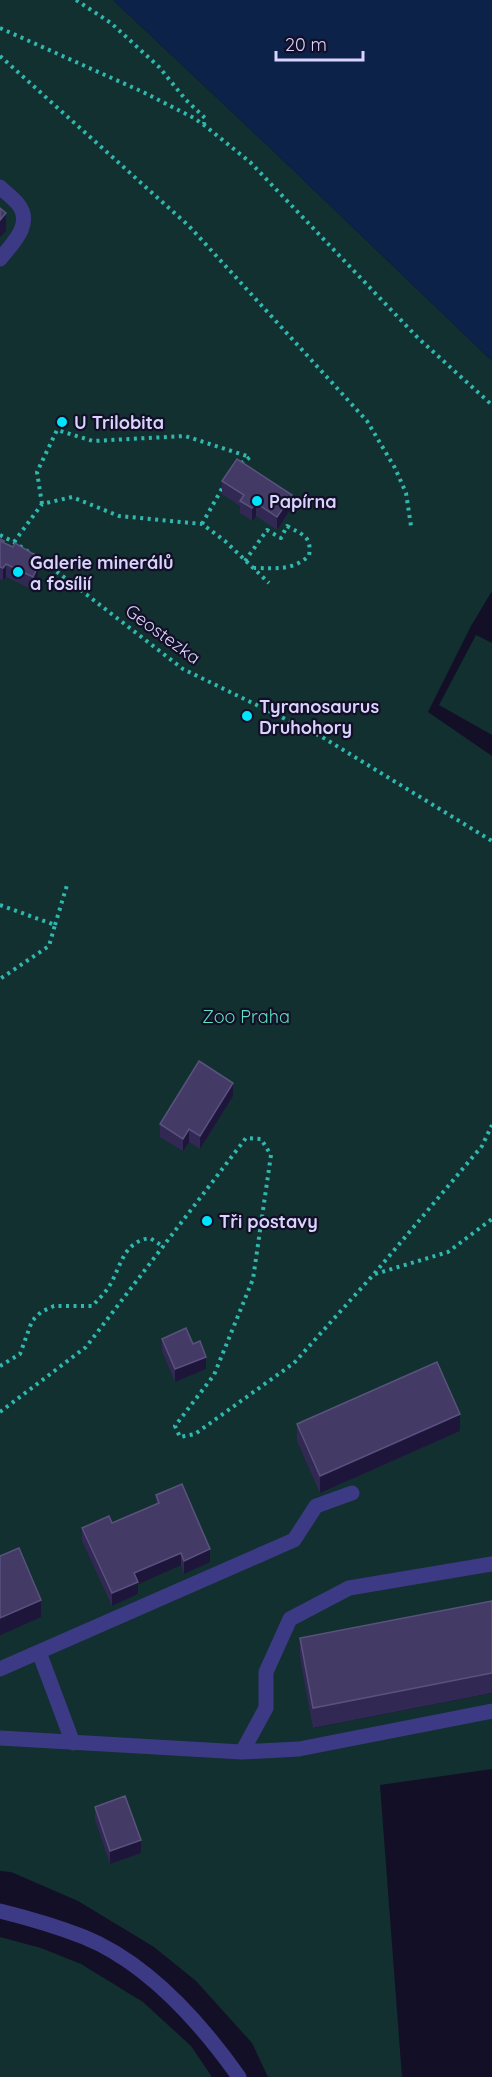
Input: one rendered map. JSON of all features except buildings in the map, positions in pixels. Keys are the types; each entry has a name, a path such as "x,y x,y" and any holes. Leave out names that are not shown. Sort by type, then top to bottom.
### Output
{"street":[{"path":"0,187 19,205 24,217 21,234 0,259"},
{"path":"0,1669 294,1540 316,1506 352,1493"},
{"path":"242,1752 266,1708 266,1672 290,1619 349,1588 492,1564"},
{"path":"39,1652 73,1743"},
{"path":"0,1738 242,1752 300,1749 492,1711"},
{"path":"0,1911 36,1920 85,1937 122,1958 185,2010 217,2046 239,2077"}],"path":[{"path":"76,0 111,22 159,67 186,100 205,118 204,124"},
{"path":"0,28 143,92 204,124 250,162 418,338 492,405"},
{"path":"0,56 189,226 367,421 395,468 406,493 411,526"},
{"path":"42,504 37,472 57,429 93,441 185,436 250,457 235,468"},
{"path":"202,524 229,476"},
{"path":"14,542 42,504 72,497 120,516 202,524 225,541 269,583"},
{"path":"245,561 267,530 281,538 287,526 306,537 311,546 309,556 291,568 253,568"},
{"name":"Geostezka","path":"0,535 52,568 183,669 322,737 492,841"},
{"path":"0,979 49,946 67,885"},
{"path":"0,905 55,926"},
{"path":"0,1412 86,1347 246,1138 261,1139 271,1155 253,1279 214,1375 176,1426 180,1437 195,1434 294,1363 374,1274 482,1146 492,1125"},
{"path":"374,1274 448,1252 492,1219"},
{"path":"0,1366 20,1354 32,1321 40,1312 54,1306 92,1306 110,1286 127,1249 137,1240 150,1238 164,1247"}],"green space":[{"name":"Zoo Praha","path":"0,0 113,0 492,361 492,591 471,626 428,712 492,756 492,1621 313,1728 492,1693 492,1769 380,1785 402,2077 268,2077 252,2043 196,1981 154,1947 78,1901 11,1872 0,1871 0,1635 41,1616 0,1574","holes":["108,1529 210,1562 185,1573 181,1565 134,1586"]},
{"path":"476,635 492,643 492,735 439,705"},
{"path":"0,1937 41,1948 81,1964 143,2002 191,2046 212,2077 0,2077"}],"water":[{"path":"113,0 492,0 492,361 267,145"}],"place":[{"name":"U Trilobita","path":"62,422"},
{"name":"Papírna","path":"257,501"},
{"name":"Galerie minerálů a fosílií","path":"18,572"},
{"name":"Tyranosaurus Druhohory","path":"247,716"},
{"name":"Tři postavy","path":"207,1221"}]}
